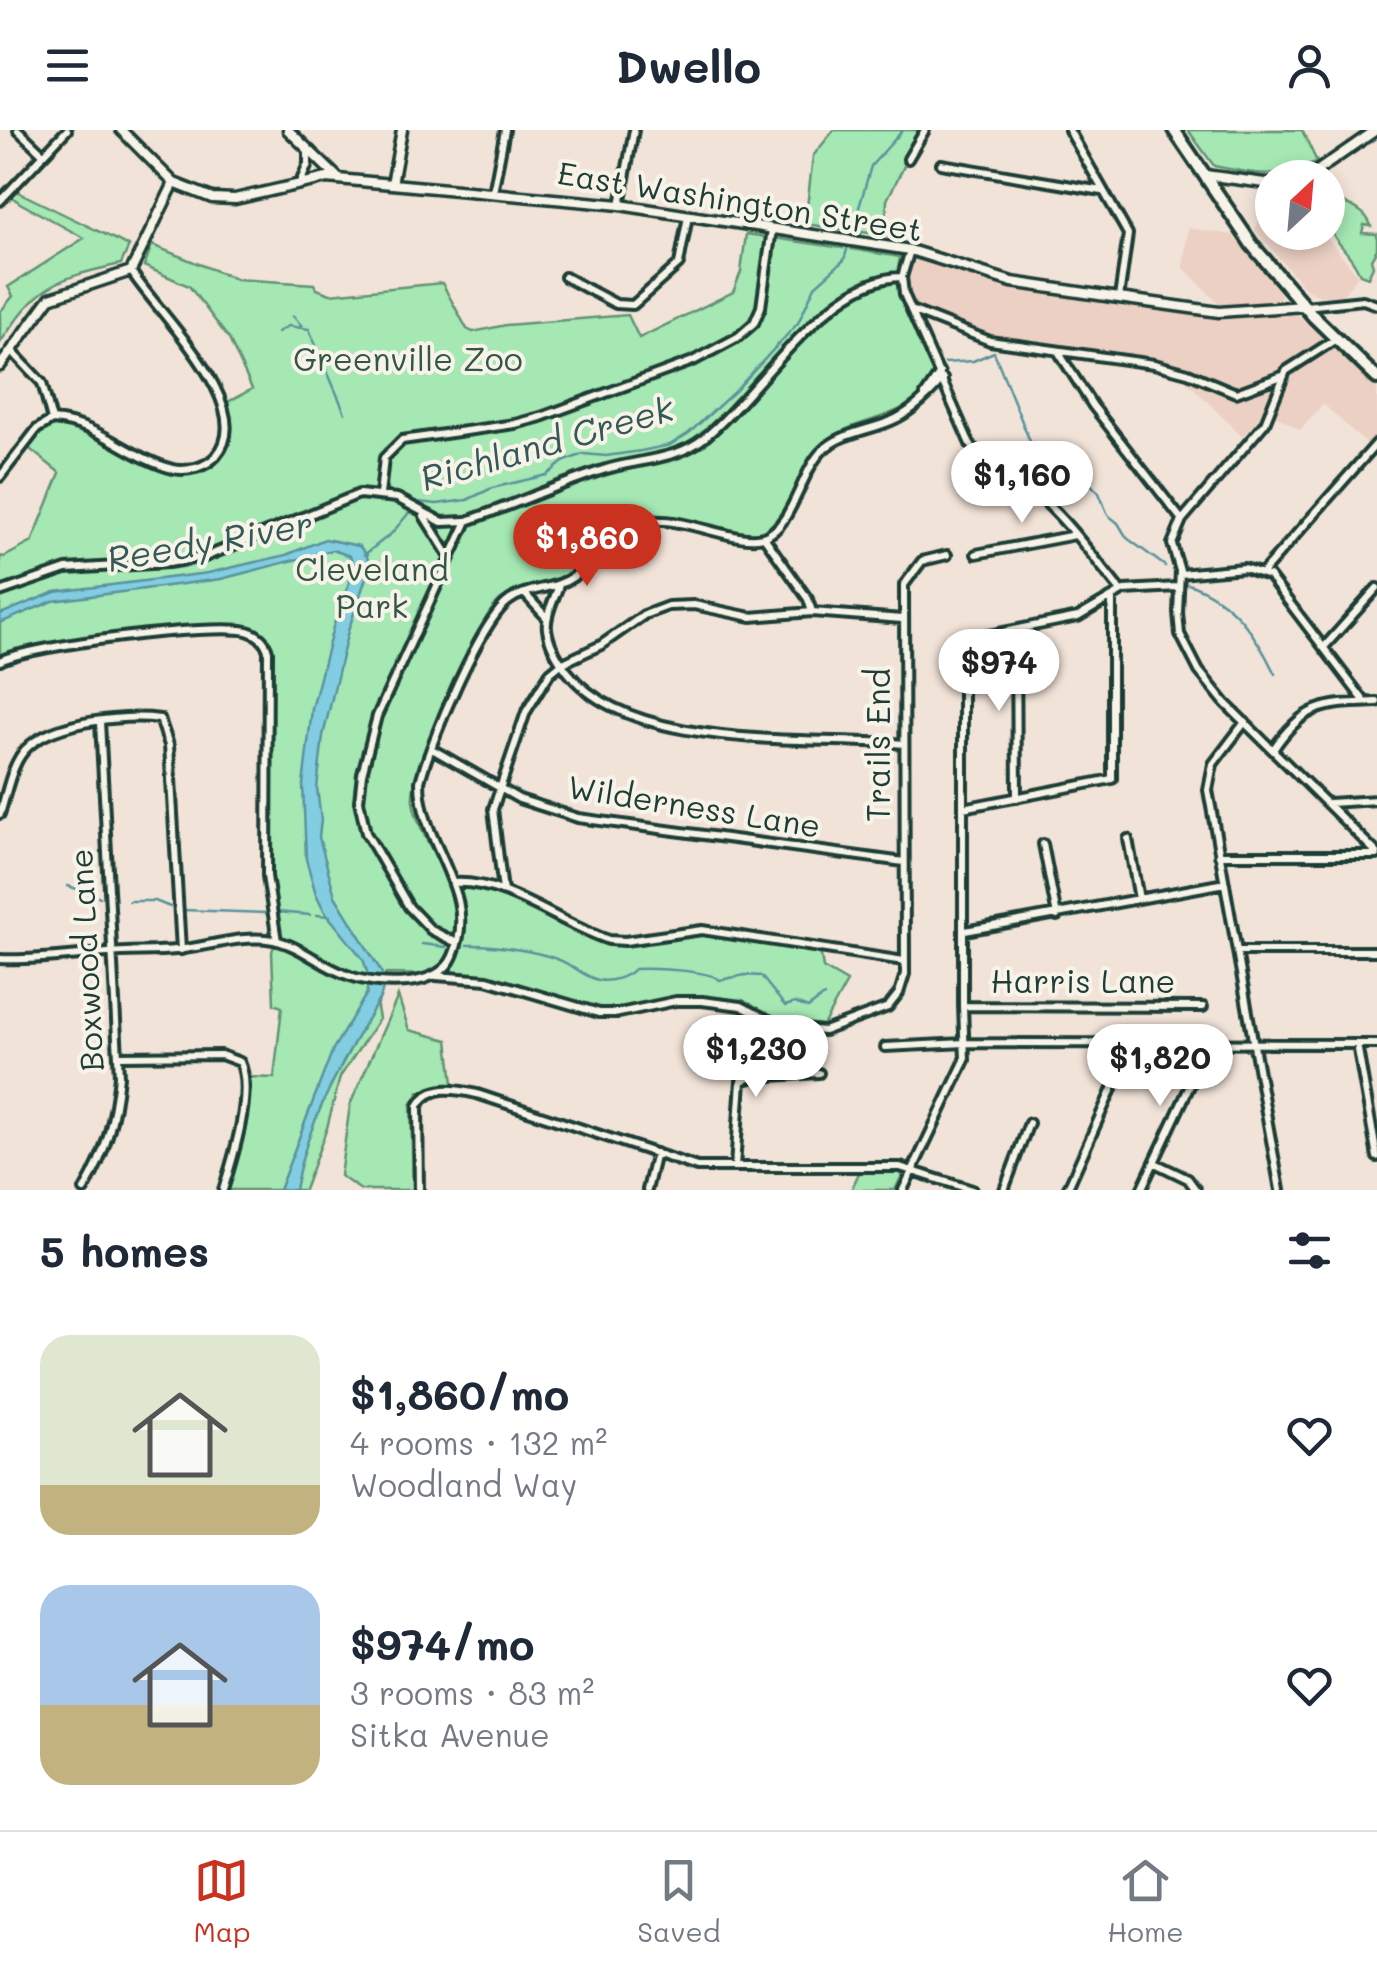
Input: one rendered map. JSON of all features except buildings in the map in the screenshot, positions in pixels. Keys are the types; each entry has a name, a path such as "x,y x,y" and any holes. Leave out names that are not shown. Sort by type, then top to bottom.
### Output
{"main road":[{"path":"1174,130 1252,245 1304,306 1377,378"}],"street":[{"path":"18,130 42,154"},
{"path":"0,201 67,130"},
{"path":"0,366 50,298 131,271 174,183 121,130"},
{"path":"392,184 402,130"},
{"path":"493,193 505,130"},
{"path":"620,205 634,130"},
{"path":"908,160 925,130"},
{"path":"1069,130 1128,234 1118,298"},
{"path":"1333,160 1376,130"},
{"path":"293,132 339,179"},
{"path":"300,183 308,164 308,150"},
{"path":"941,164 1103,191"},
{"path":"1205,175 1255,182"},
{"name":"East Washington Street","path":"174,183 198,195 223,200 300,183 339,179 620,205 910,250 1012,282 1219,312 1363,300 1377,305"},
{"path":"564,277 616,304 633,304 680,264 688,216"},
{"path":"380,495 382,464 396,444 412,437 541,417 694,361 728,344 748,328 760,308 772,229"},
{"path":"910,250 902,277 910,310 974,450 1034,492 1121,592"},
{"path":"0,477 36,429 52,420 102,433 175,469 202,466 222,446 227,433 220,398 196,357 131,271"},
{"path":"0,592 66,570 206,557 359,494 380,495 410,505 442,522 467,521 595,472 667,456 697,443 827,311 876,282 902,277"},
{"path":"910,310 990,341 1183,371 1236,393 1283,376"},
{"path":"1336,340 1283,376 1270,414 1258,432 1182,520 1172,544 1180,574 1178,623 1188,652 1214,690 1377,854"},
{"path":"11,350 42,384 52,420"},
{"path":"1058,352 1092,406 1182,520"},
{"path":"436,976 448,966 458,943 461,909 420,802 420,782 467,664 490,620 508,601 560,584 586,567 622,530 637,524 679,522 733,536 764,537 780,524 823,450 844,437 899,417 942,376"},
{"path":"1262,572 1377,443"},
{"path":"421,513 449,556"},
{"path":"458,943 431,930 409,907 366,833 359,801 377,716 467,521"},
{"path":"976,554 1075,535"},
{"path":"764,537 808,599 812,612"},
{"name":"Trails End","path":"459,978 487,980 600,1013 676,1000 732,1004 748,1008 772,1023 817,1032 888,1008 903,984 904,961 904,585 912,570 928,558 947,556"},
{"path":"1180,574 1244,568 1262,572 1277,584 1365,702"},
{"path":"560,584 548,620 549,638 573,679 607,705 676,728 904,744"},
{"path":"903,1190 966,1060 962,650 965,642 1078,617 1121,592 1178,587"},
{"path":"1324,646 1377,588"},
{"path":"524,594 548,620"},
{"path":"963,808 1112,779 1112,598"},
{"path":"503,890 493,818 498,789 526,712 550,673 561,664 601,645 644,615 668,606 694,605 751,617 812,612 902,619"},
{"path":"0,661 32,650 205,630 251,632 265,642 269,673 267,876 276,941"},
{"path":"1016,630 1017,798"},
{"path":"1274,750 1316,708 1377,702"},
{"path":"0,814 18,759 55,729 150,718 162,722 170,752 180,950"},
{"name":"Boxwood Lane","path":"84,1190 104,1154 111,1131 119,1056 100,722"},
{"path":"1245,722 1213,764 1208,780 1280,1190"},
{"name":"Wilderness Lane","path":"432,749 498,789 534,806 578,818 904,862"},
{"path":"1329,803 1377,800"},
{"path":"1128,839 1138,899"},
{"path":"1043,844 1057,916"},
{"path":"1219,855 1377,854"},
{"path":"454,883 503,890 608,940 702,930 904,961"},
{"path":"965,931 1224,883"},
{"path":"0,959 180,950 244,939 276,941 362,979 459,978"},
{"path":"1238,951 1377,951"},
{"path":"448,966 459,978"},
{"name":"Harris Lane","path":"963,1006 1203,1008"},
{"path":"885,1047 966,1043 1377,1044"},
{"path":"1141,1190 1210,1043"},
{"path":"1067,1190 1132,1044"},
{"path":"1356,1044 1377,1157"},
{"path":"119,1056 221,1055 240,1062 244,1072 243,1106 223,1190"},
{"path":"735,1167 740,1082 819,1074"},
{"path":"419,1190 418,1106 425,1095 442,1090 477,1094 698,1166 848,1165 913,1170 966,1189"},
{"path":"1004,1190 1029,1123"},
{"path":"647,1190 656,1153"},
{"path":"1155,1162 1188,1179 1196,1190"}],"shaded area":[{"path":"1188,228 1233,235 1281,294 1278,300 1221,306 1183,267"},
{"path":"1272,250 1337,250 1358,275 1343,295 1320,296 1307,290"},
{"path":"919,256 1003,286 1180,313 1294,311 1377,387 1377,453 1323,404 1300,430 1267,410 1242,437 1183,377 1120,362 1047,357 996,347 930,324 913,308 908,293 907,274"}],"green space":[{"name":"Cleveland Park","path":"834,130 922,130 887,200 886,221 895,237 862,232 852,249 900,257 896,278 936,376 909,404 853,426 825,443 808,464 781,513 763,532 734,532 669,517 635,518 615,529 565,577 501,599 477,634 446,696 422,760 413,801 423,832 451,885 488,889 608,944 702,933 820,950 823,968 847,982 821,1029 775,1023 747,1006 734,1003 676,998 602,1011 453,975 385,974 377,1008 379,1019 340,1077 327,1128 304,1190 225,1190 243,1131 249,1077 274,1078 282,1007 274,1004 272,952 278,932 271,863 273,650 260,631 240,625 15,649 0,658 0,556 32,542 60,473 26,446 52,423 94,435 164,466 185,470 204,468 224,450 229,430 226,403 252,389 229,339 189,286 144,266 152,245 236,279 314,284 330,294 442,283 467,329 473,332 506,325 628,315 639,338 733,292 741,272 746,234 843,248 848,230 805,224 813,156"},
{"path":"1188,130 1302,130 1316,160 1255,160 1255,173 1214,166"},
{"path":"16,191 129,246 121,264 63,280 38,296 0,343 0,312 13,296 8,287 84,238 20,203 12,197"},
{"path":"1345,203 1368,220 1371,226 1364,225 1362,233 1377,234 1377,249 1368,277 1360,274 1344,250"},
{"path":"398,996 409,1030 448,1040 453,1083 419,1092 411,1105 413,1190 361,1190 340,1176 350,1105"},
{"path":"860,1171 903,1173 895,1190 851,1190"}],"water":[{"path":"325,539 359,546 367,555 369,569 348,631 323,736 317,788 319,837 335,896 381,971 384,984 318,1114 295,1190 279,1190 333,1049 367,993 363,959 325,912 316,894 306,859 303,785 312,709 333,627 355,567 350,556 333,550 221,579 53,601 0,623 0,614 55,592 208,573 286,555"}],"waterway":[{"name":"Richland Creek","path":"364,555 392,533 418,502 467,500 492,488 547,475 563,462 583,454 606,456 641,451 670,445 689,433 736,390 798,323 815,286 844,260 871,166 903,130"},
{"path":"293,316 302,326"},
{"path":"278,332 288,326 309,329 345,413"},
{"path":"945,363 973,361 994,352 1031,444 1043,452 1065,457 1099,493 1108,515 1127,538 1165,566"},
{"path":"1188,584 1217,599 1241,620 1275,674"},
{"path":"68,886 100,897"},
{"path":"129,901 155,901 170,907"},
{"path":"183,910 267,913"},
{"path":"277,912 310,915"},
{"path":"317,915 330,916"},
{"path":"422,944 446,947"},
{"path":"467,945 505,947 548,956 602,981 618,979 634,969 666,969 720,980 761,976 785,1006 795,1003 808,1008 824,996"}],"park label":[{"name":"Greenville Zoo","path":"408,360"}],"water label":[{"name":"Reedy River","path":"210,542"}]}
